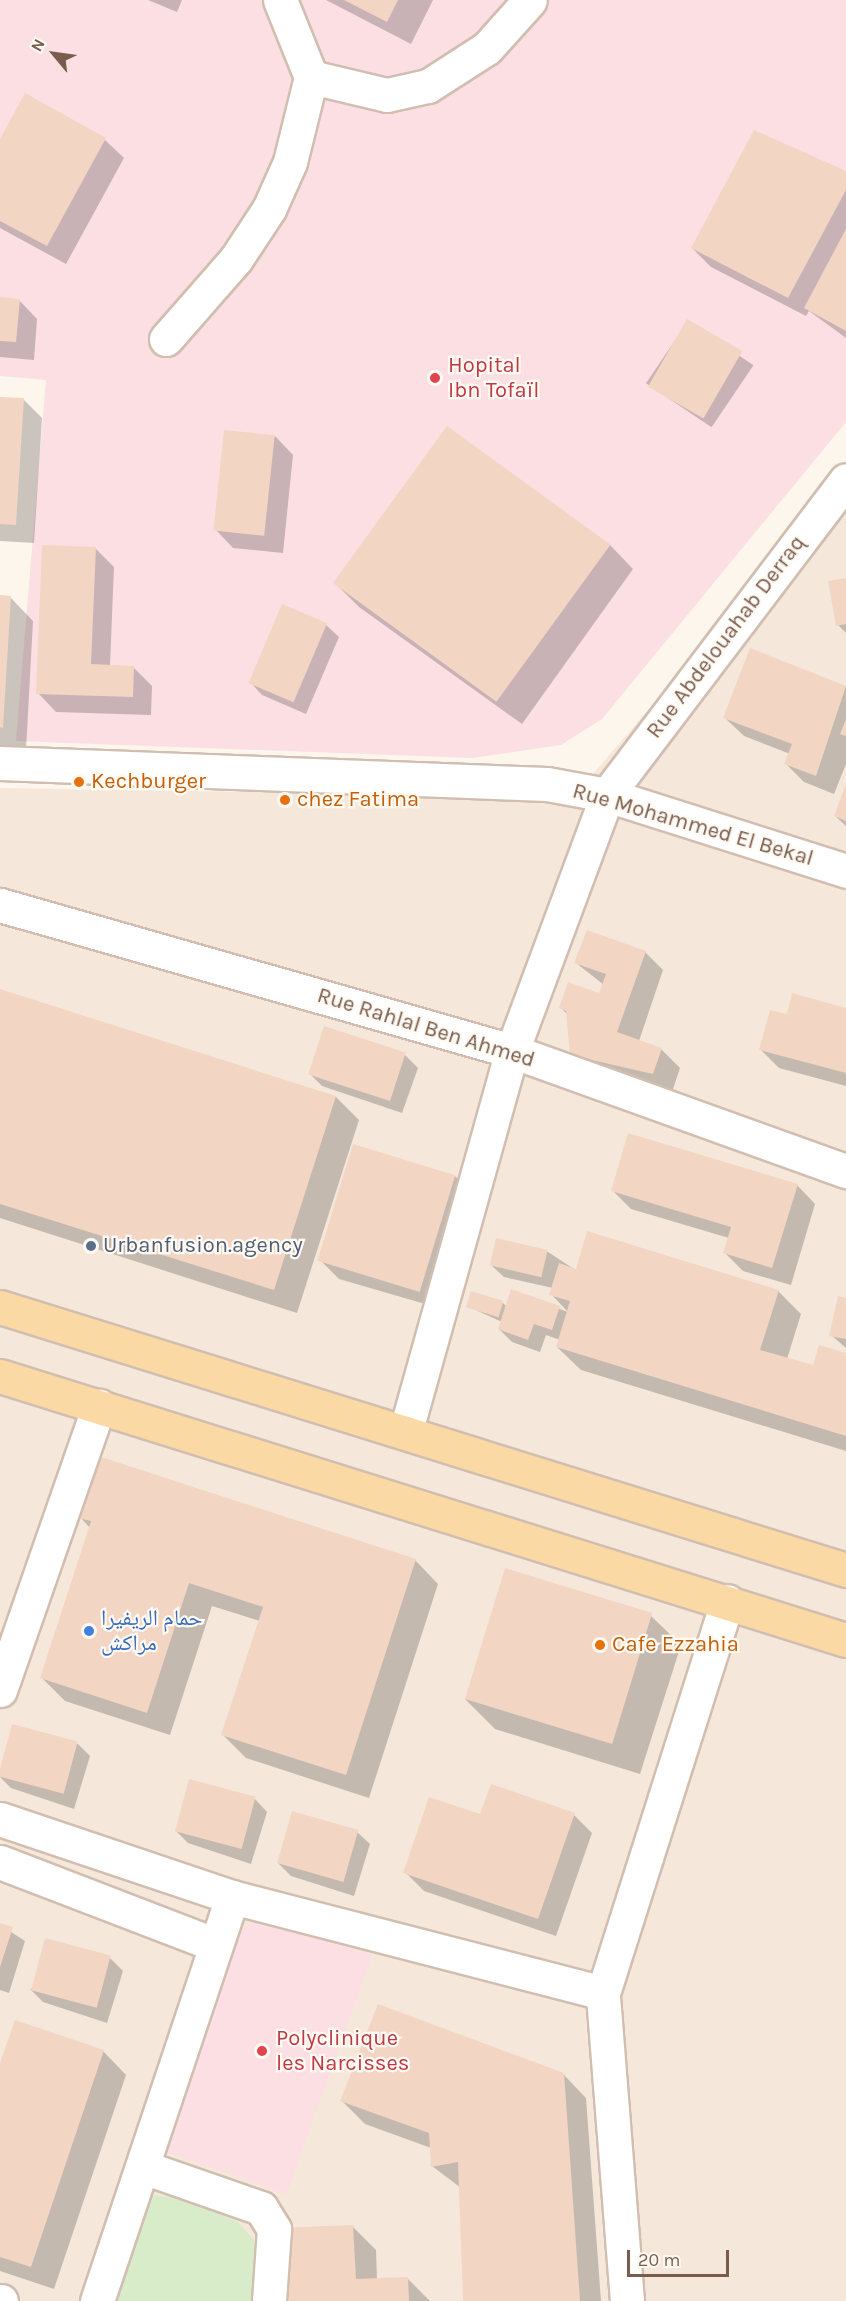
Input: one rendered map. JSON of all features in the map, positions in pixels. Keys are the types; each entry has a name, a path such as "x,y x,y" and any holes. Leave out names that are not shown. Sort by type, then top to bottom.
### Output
{"main road":[{"path":"0,1307 406,1430 846,1570"},
{"path":"0,1376 846,1640"}],"street":[{"path":"166,339 236,259 269,209 305,115 311,77 280,0"},
{"path":"311,77 387,95 428,86 487,48 530,0"},
{"name":"Rue Abdelouahab Derraq","path":"406,1430 512,1052 607,795 833,518 846,480"},
{"name":"Rue Mohammed El Bekal","path":"0,763 547,784 607,795 846,871"},
{"name":"Rue Rahlal Ben Ahmed","path":"0,905 512,1052 846,1170"},
{"path":"0,1690 99,1406"},
{"path":"627,2301 603,1993 727,1601"},
{"path":"0,1820 232,1898 603,1993"},
{"path":"0,1862 214,1944"},
{"path":"97,2301 143,2167 214,1944 232,1898"},
{"path":"143,2167 261,2208 274,2229 269,2301"}],"shaded area":[{"name":"Hopital Ibn Tofaïl","path":"0,0 846,0 846,422 602,719 561,745 472,758 16,741 46,380 0,376"},
{"path":"846,481 846,2301 0,2301 0,788 573,797"},
{"name":"Polyclinique les Narcisses","path":"258,1921 372,1955 287,2194 154,2148 221,1949 239,1930"}],"green space":[{"path":"155,2195 186,2200 238,2222 255,2241 254,2301 109,2301 137,2210"}],"building":[{"path":"344,0 398,0 387,22"},
{"path":"25,93 106,138 47,246 0,221 0,139"},
{"path":"754,130 846,171 846,190 788,298 691,248"},
{"path":"846,229 846,331 804,308"},
{"path":"0,297 20,299 16,342 0,341"},
{"path":"687,319 742,351 703,419 648,387"},
{"path":"0,397 24,398 16,525 0,524"},
{"path":"447,426 610,545 496,702 333,583"},
{"path":"224,430 275,435 264,536 213,530"},
{"path":"42,545 96,547 91,664 134,666 133,697 36,694"},
{"path":"846,578 846,624 836,626 828,581"},
{"path":"0,595 11,596 3,728 0,727"},
{"path":"282,604 327,623 294,702 248,683"},
{"path":"750,648 846,686 816,776 784,764 792,744 723,718"},
{"path":"846,719 846,736 840,734"},
{"path":"846,784 846,821 834,816"},
{"path":"587,930 646,951 617,1032 662,1048 653,1074 570,1055 566,1011 559,1008 568,982 599,993 606,974 574,963"},
{"path":"0,989 336,1096 274,1290 0,1204"},
{"path":"792,993 846,1008 846,1073 759,1050 770,1010 787,1014"},
{"path":"324,1026 406,1053 390,1101 308,1075"},
{"path":"628,1133 798,1184 772,1268 723,1253 731,1227 611,1191"},
{"path":"353,1144 455,1175 420,1292 317,1261"},
{"path":"587,1231 779,1290 760,1350 813,1365 819,1345 846,1353 846,1436 556,1347 570,1301 549,1295 559,1263 576,1269"},
{"path":"496,1238 548,1250 541,1277 490,1265"},
{"path":"511,1289 560,1306 552,1330 534,1324 528,1340 498,1329"},
{"path":"471,1291 504,1301 499,1317 466,1307"},
{"path":"838,1296 846,1298 846,1339 829,1336"},
{"path":"98,1456 416,1559 346,1775 221,1735 263,1607 189,1583 147,1713 40,1678 91,1521 78,1518"},
{"path":"505,1568 652,1613 612,1744 465,1699"},
{"path":"12,1724 78,1742 64,1794 0,1777"},
{"path":"189,1779 256,1797 242,1849 175,1831"},
{"path":"491,1784 575,1813 538,1919 403,1873 429,1797 480,1814"},
{"path":"292,1811 358,1830 343,1882 277,1863"},
{"path":"0,1923 13,1927 0,1967"},
{"path":"45,1938 111,1956 97,2008 31,1990"},
{"path":"378,2004 564,2073 580,2301 463,2301 458,2162 431,2167 429,2133 340,2101"},
{"path":"15,2020 104,2050 31,2267 0,2257 0,2063"},
{"path":"353,2225 356,2279 408,2277 409,2301 279,2301 276,2228"}],"place":[{"name":"Hopital Ibn Tofaïl","path":"435,378"},
{"name":"Kechburger","path":"79,782"},
{"name":"chez Fatima","path":"285,800"},
{"name":"Urbanfusion.agency","path":"91,1246"},
{"name":"حمام الريفيرا مراكش","path":"89,1631"},
{"name":"Cafe Ezzahia","path":"600,1645"},
{"name":"Polyclinique les Narcisses","path":"262,2051"}]}
